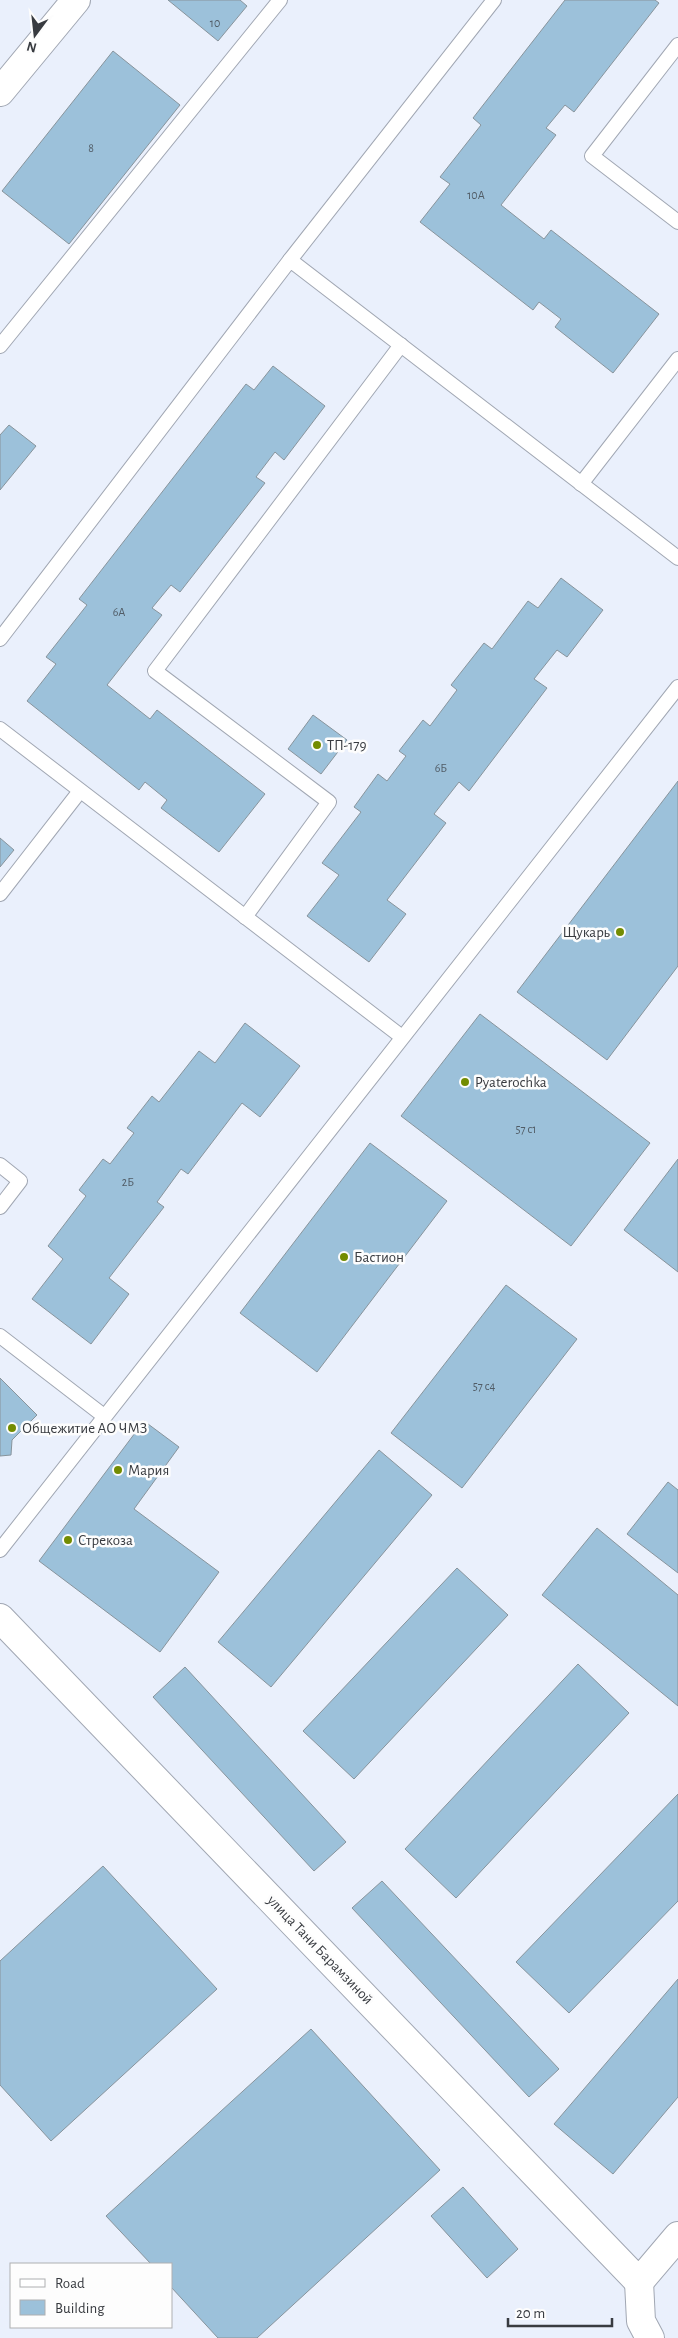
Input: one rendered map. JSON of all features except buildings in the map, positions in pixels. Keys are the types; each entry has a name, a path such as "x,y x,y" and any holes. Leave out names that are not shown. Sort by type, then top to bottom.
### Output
{"street":[{"path":"0,92 76,0"},
{"name":"улица Тани Барамзиной","path":"0,1618 639,2282"},
{"path":"650,2338 641,2321 639,2282 678,2236"}],"lane":[{"path":"0,346 280,0"},
{"path":"0,639 290,260 494,0"},
{"path":"678,45 592,156 678,222"},
{"path":"290,260 678,558"},
{"path":"245,918 329,802 156,671 401,345"},
{"path":"581,484 678,359"},
{"path":"0,1550 678,686"},
{"path":"0,729 402,1037"},
{"path":"0,894 80,790"},
{"path":"0,1165 20,1180 0,1207"},
{"path":"0,1336 104,1416"}],"place":[{"name":"ТП-179","path":"317,745"},
{"name":"Щукарь","path":"620,932"},
{"name":"Pyaterochka","path":"465,1082"},
{"name":"Бастион","path":"344,1257"},
{"name":"Общежитие АО ЧМЗ","path":"12,1428"},
{"name":"Мария","path":"118,1470"},
{"name":"Стрекоза","path":"68,1540"}]}
